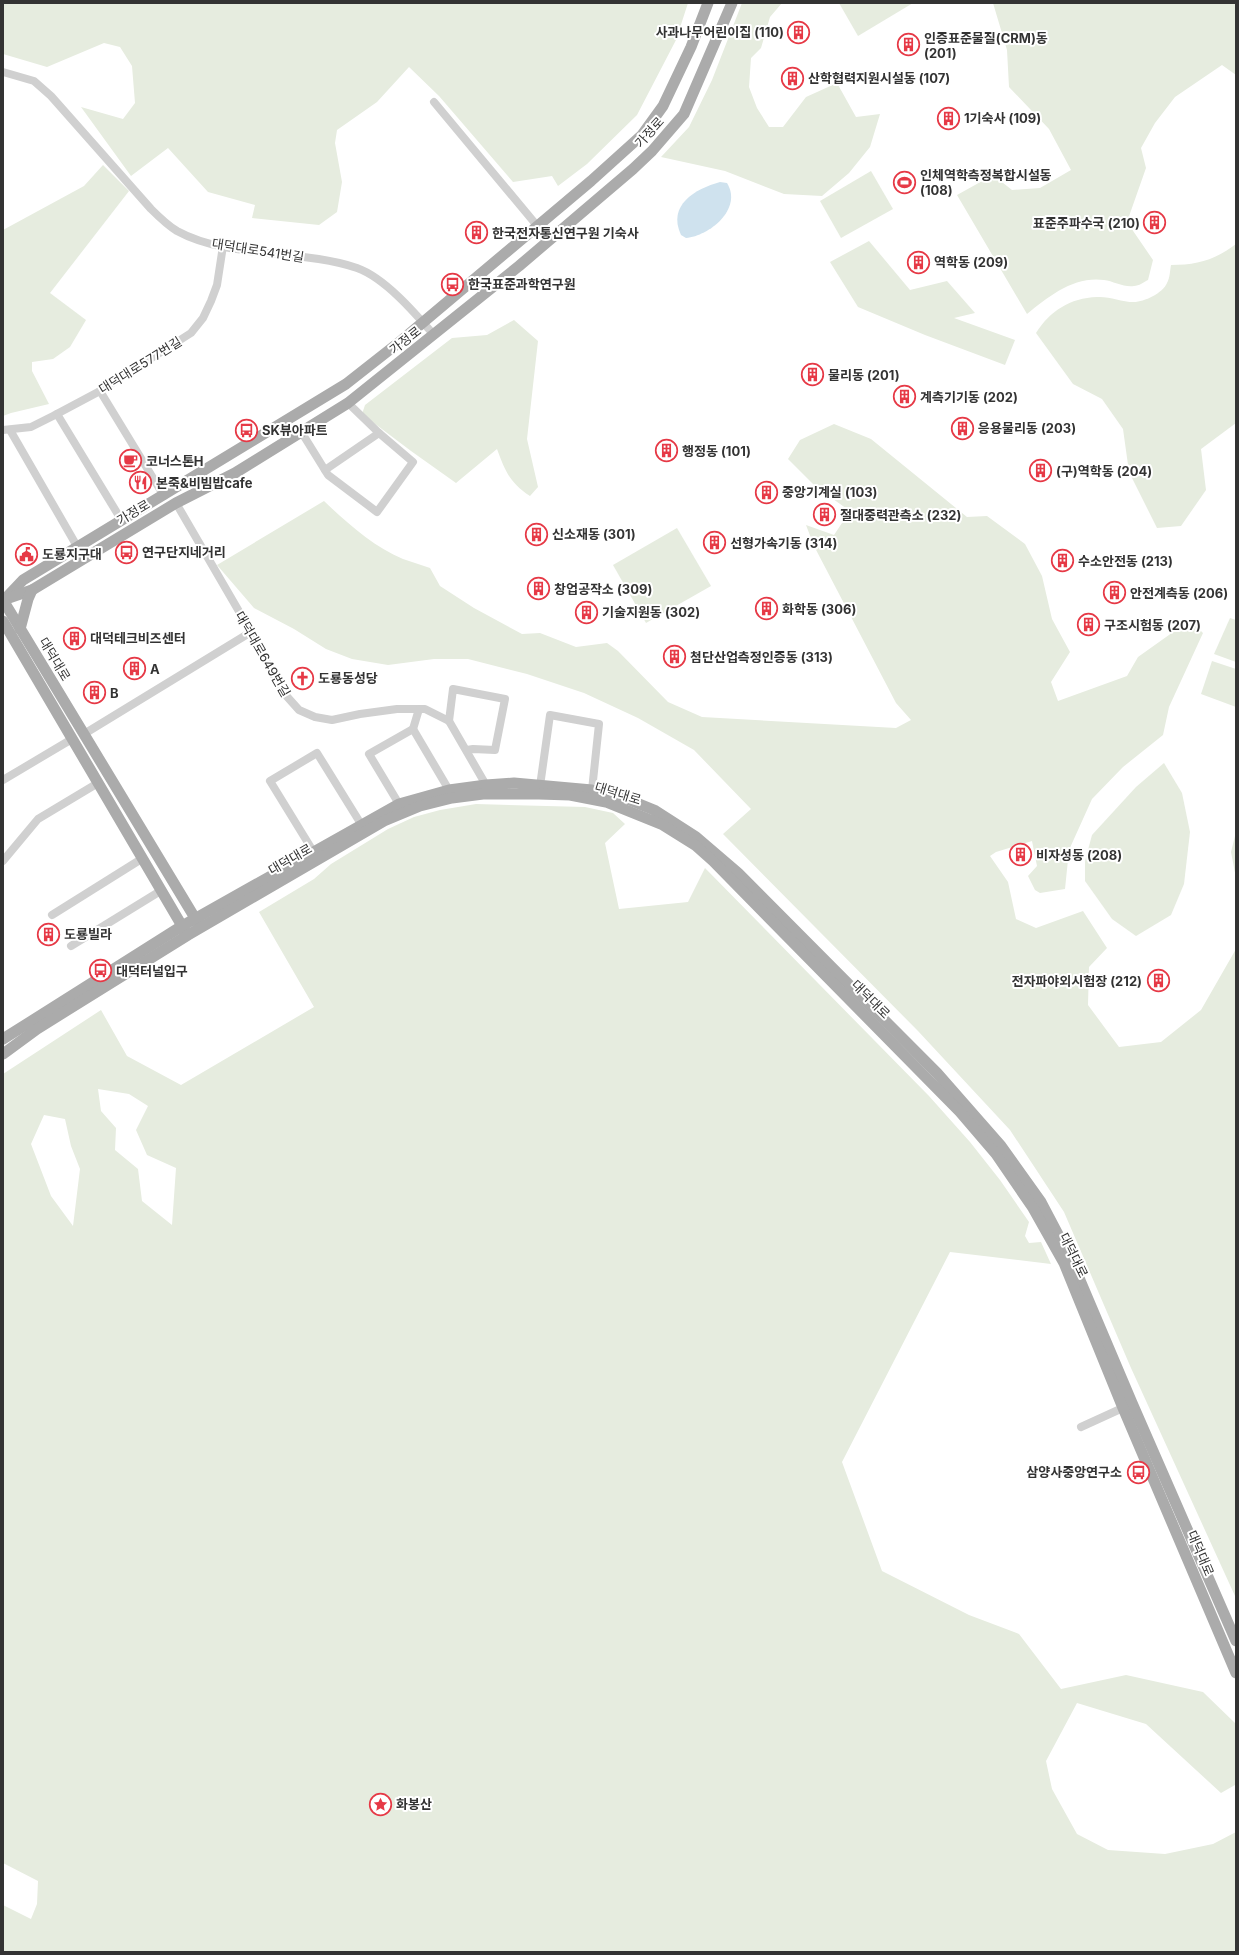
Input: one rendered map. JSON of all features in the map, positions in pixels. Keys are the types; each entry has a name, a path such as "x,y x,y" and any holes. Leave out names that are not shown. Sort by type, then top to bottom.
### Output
{"main road":[{"name":"가정로","path":"3,600 23,580 164,496 346,384 402,340 537,226 642,135 663,106 691,47 708,3"},
{"name":"가정로","path":"3,600 32,590 176,503 235,473 302,433 348,404 434,335 547,242 652,151 684,114 732,3"},
{"path":"20,629 32,590"},
{"name":"대덕대로","path":"3,600 198,922"},
{"name":"대덕대로","path":"3,621 185,930 313,851 361,824 400,804 449,790 514,783 592,790 626,799 654,810 678,824 709,847 738,874 937,1073 1001,1146 1041,1202 1071,1259 1127,1406 1236,1673"},
{"name":"대덕대로","path":"198,922 384,821 420,806 452,798 483,794 570,795 606,802 647,817 695,845 713,861 904,1053 960,1112 996,1154 1033,1208 1064,1263 1127,1406 1236,1641"},
{"path":"3,1039 185,930"},
{"path":"3,1054 37,1029 185,930"}],"street":[{"name":"대덕대로541번길","path":"3,72 11,73 34,82 51,96 81,132 162,221 176,230 189,237 223,246 318,259 358,268 374,276 423,322 434,335"},
{"path":"434,102 537,226 547,242"},
{"name":"대덕대로577번길","path":"6,430 31,427 57,414 100,391 178,343 191,333 203,318 217,285 223,246"},
{"name":"가정로","path":"100,391 164,496"},
{"path":"302,433 328,475 377,512 413,462 348,404"},
{"name":"가정로","path":"57,414 122,521"},
{"path":"6,430 78,548"},
{"path":"325,470 379,433"},
{"name":"대덕대로649번길","path":"176,503 288,699 299,710 315,717 332,720 360,714 397,709 425,709 449,721"},
{"path":"84,734 251,632"},
{"path":"467,750 495,750 505,698 453,689 449,721 486,785"},
{"path":"400,804 369,754 413,728 419,709"},
{"path":"540,786 550,715 599,724 592,790"},
{"path":"413,728 449,790"},
{"path":"3,780 72,739"},
{"path":"313,851 270,781 317,753 361,824"},
{"path":"3,861 38,819 98,783"},
{"path":"52,915 143,858"},
{"path":"71,946 162,890"},
{"path":"1081,1427 1127,1406"}],"shaded area":[{"path":"3,3 688,3 676,40 637,115 587,164 558,186 552,176 513,182 439,96 409,67 377,102 337,130 335,143 342,182 337,212 319,225 252,218 255,205 208,192 168,148 131,176 81,107 123,119 135,103 132,66 120,47 104,43 47,67 3,54"},
{"path":"742,3 782,3 770,17 761,48 751,58 749,87 757,108 769,127 783,127 806,97 837,83 856,117 880,114 870,147 849,173 822,196 784,194 725,171 661,157 689,127 712,80"},
{"path":"839,3 913,3 858,36"},
{"path":"993,3 1236,3 1236,75 1222,65 1175,97 1155,123 1141,148 1146,168 1127,222 1153,260 1148,280 1141,284 1130,286 1104,280 1082,281 1072,284 1053,294 1027,314 957,195 993,175 1012,190 1040,188 1071,170 1049,129 1009,87 1007,50"},
{"path":"103,165 129,191 50,293 86,320 70,347 53,359 32,362 32,371 49,404 3,416 3,230 84,186"},
{"path":"871,171 893,209 841,238 820,201"},
{"path":"869,241 910,290 947,281 975,313 954,318 1015,340 1005,365 925,335 858,307 830,262"},
{"path":"1236,244 1236,423 1201,449 1206,490 1181,526 1157,528 1129,472 1123,429 1102,399 1073,384 1036,333 1054,312 1078,300 1102,297 1138,302 1148,299 1165,287 1169,279 1171,265 1197,263 1213,258"},
{"path":"514,320 538,341 527,439 538,487 530,496 523,491 509,476 497,449 456,483 362,414 365,405 452,338 487,335"},
{"path":"834,424 871,439 967,517 987,516 1025,544 1042,576 1052,619 1070,652 1051,682 1058,701 1127,676 1138,657 1190,620 1203,633 1169,707 1163,735 1123,767 1092,799 1069,850 1065,889 1040,893 1035,890 1028,876 1037,866 1032,841 996,852 990,856 1008,882 1016,919 1036,928 1083,911 1107,948 1089,967 1088,1005 1119,1047 1161,1042 1201,1010 1236,949 1235,1596 1131,1368 1064,1212 1010,1130 918,1031 723,834 751,809 694,750 638,718 584,693 527,674 468,659 434,659 388,665 352,659 326,649 294,629 254,608 217,565 324,501 351,526 382,548 403,559 430,568 440,586 474,608 522,634 540,633 576,647 607,643 618,651 668,702 702,717 896,728 911,720 896,703 814,546 806,525 834,535 850,511 816,487 788,459 800,440"},
{"path":"677,528 711,586 646,623 613,565"},
{"path":"1230,618 1236,620 1236,662 1214,654"},
{"path":"1212,661 1236,669 1236,707 1201,694"},
{"path":"1164,763 1182,793 1190,832 1184,884 1171,915 1136,936 1112,919 1085,881 1085,861 1092,835 1136,787"},
{"path":"476,804 585,807 613,813 625,824 605,843 619,909 688,902 705,868 929,1096 970,1142 1000,1180 1029,1222 1025,1236 1029,1243 1041,1242 1051,1264 950,1252 842,1462 882,1571 969,1615 1019,1634 1061,1689 1126,1675 1203,1692 1236,1724 1236,1787 1235,1785 1221,1793 1146,1724 1077,1703 1046,1761 1052,1789 1077,1834 1108,1850 1165,1854 1213,1844 1236,1832 1236,1952 3,1952 3,1905 31,1919 37,1904 38,1881 3,1863 3,1074 101,1010 127,1056 181,1085 314,1007 259,912 314,879 331,864 388,829 414,817 440,810","holes":["98,1089 129,1094 148,1106 136,1130 147,1155 176,1168 172,1225 142,1201 138,1169 115,1150 116,1128 101,1111","44,1115 65,1119 71,1146 80,1169 73,1226 51,1196 31,1144"]},
{"path":"1236,832 1236,878 1231,852"}],"water":[{"path":"720,182 727,183 731,193 731,202 721,220 713,227 695,236 686,238 681,235 678,224 678,215 686,200 701,189"}],"place":[{"name":"사과나무어린이집 (110)","path":"799,32"},
{"name":"인증표준물질(CRM)동 (201)","path":"909,45"},
{"name":"산학협력지원시설동 (107)","path":"792,78"},
{"name":"1기숙사 (109)","path":"949,118"},
{"name":"인체역학측정복합시설동 (108)","path":"904,182"},
{"name":"표준주파수국 (210)","path":"1155,223"},
{"name":"한국전자통신연구원 기숙사","path":"477,233"},
{"name":"역학동 (209)","path":"919,262"},
{"name":"한국표준과학연구원","path":"452,284"},
{"name":"물리동 (201)","path":"812,375"},
{"name":"계측기기동 (202)","path":"904,397"},
{"name":"응용물리동 (203)","path":"962,428"},
{"name":"SK뷰아파트","path":"246,430"},
{"name":"행정동 (101)","path":"666,451"},
{"name":"코너스톤H","path":"131,461"},
{"name":"(구)역학동 (204)","path":"1040,471"},
{"name":"본죽&비빔밥cafe","path":"140,483"},
{"name":"중앙기계실 (103)","path":"766,492"},
{"name":"절대중력관측소 (232)","path":"825,515"},
{"name":"신소재동 (301)","path":"536,534"},
{"name":"선형가속기동 (314)","path":"714,543"},
{"name":"연구단지네거리","path":"126,552"},
{"name":"도룡지구대","path":"27,554"},
{"name":"수소안전동 (213)","path":"1062,561"},
{"name":"창업공작소 (309)","path":"538,589"},
{"name":"안전계측동 (206)","path":"1114,593"},
{"name":"화학동 (306)","path":"766,609"},
{"name":"기술지원동 (302)","path":"587,612"},
{"name":"구조시험동 (207)","path":"1088,625"},
{"name":"대덕테크비즈센터","path":"74,638"},
{"name":"첨단산업측정인증동 (313)","path":"675,657"},
{"name":"A","path":"134,669"},
{"name":"도룡동성당","path":"302,678"},
{"name":"B","path":"94,693"},
{"name":"비자성동 (208)","path":"1020,855"},
{"name":"도룡빌라","path":"49,934"},
{"name":"대덕터널입구","path":"100,971"},
{"name":"전자파야외시험장 (212)","path":"1158,981"},
{"name":"삼양사중앙연구소","path":"1138,1472"},
{"name":"화봉산","path":"381,1804"}]}
